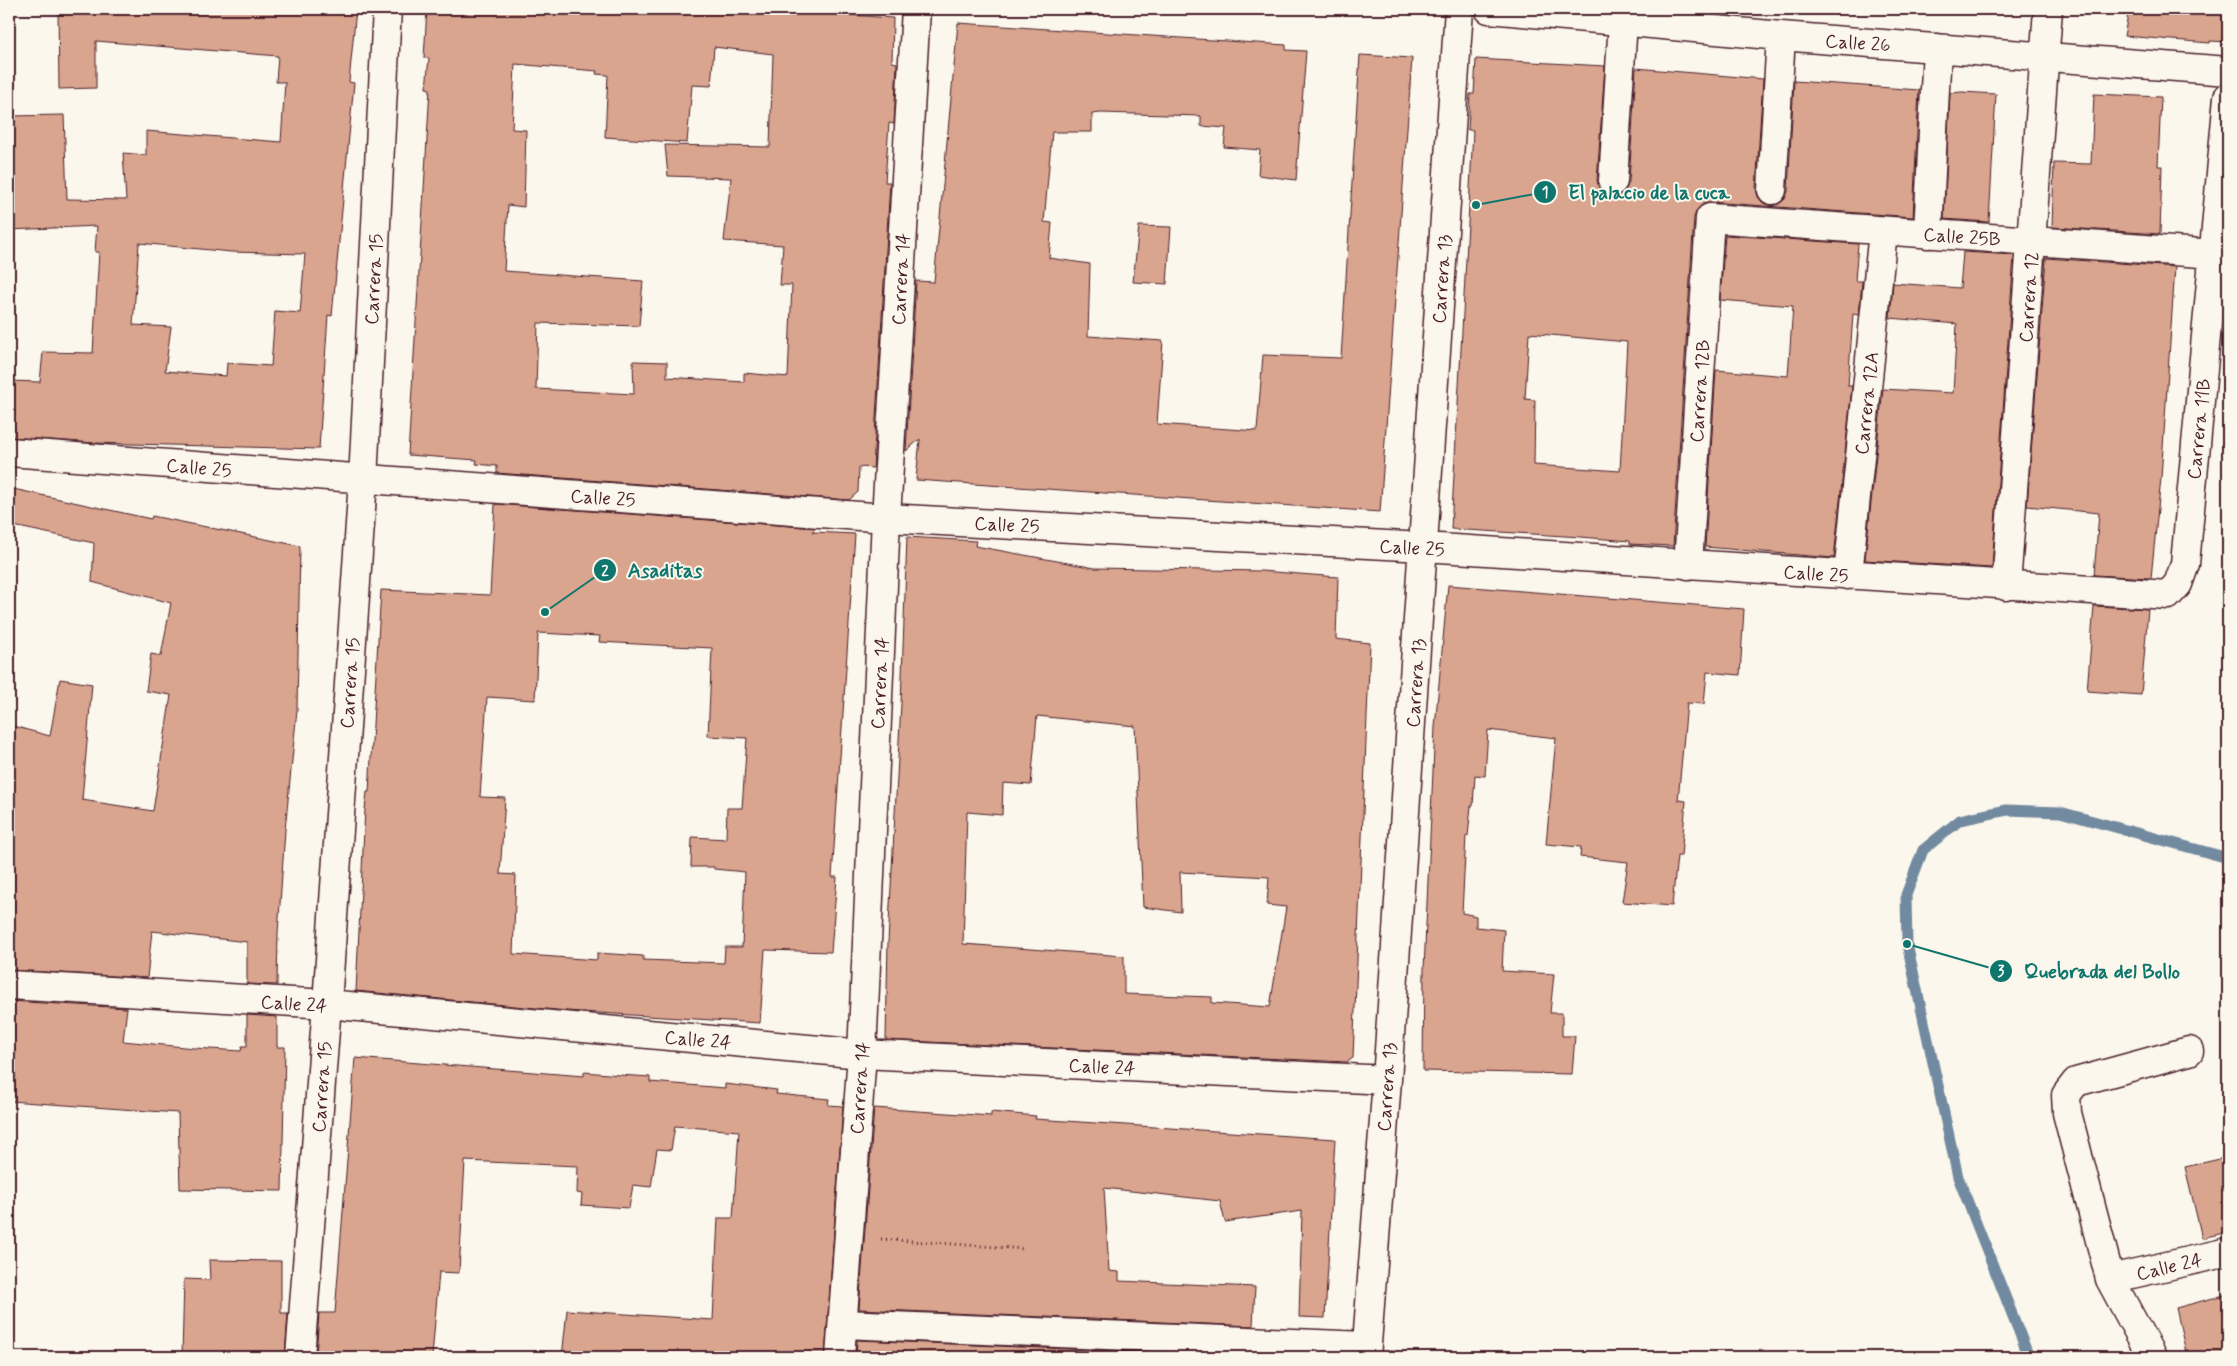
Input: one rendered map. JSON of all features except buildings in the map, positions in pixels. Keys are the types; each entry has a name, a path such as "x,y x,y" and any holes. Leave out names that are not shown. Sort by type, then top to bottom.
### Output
{"street":[{"name":"Carrera 15","path":"300,1357 328,1004 363,480 387,9"},
{"name":"Carrera 14","path":"840,1357 862,1054 886,518 916,9"},
{"name":"Carrera 13","path":"1366,1351 1424,548 1459,9"},
{"name":"Calle 26","path":"1489,9 1781,36 2228,71"},
{"name":"Carrera 12","path":"2006,586 2048,9"},
{"path":"1612,181 1623,21"},
{"path":"1772,190 1781,36"},
{"path":"1928,234 1937,48"},
{"name":"Carrera 11B","path":"2006,586 2168,595 2178,584 2184,564 2215,254 2228,97"},
{"name":"Calle 25B","path":"1710,218 2215,254"},
{"name":"Carrera 12B","path":"1688,565 1710,218"},
{"name":"Carrera 12A","path":"1848,576 1883,231"},
{"name":"Calle 25","path":"9,452 886,518 1424,548 2006,586"},
{"name":"Calle 24","path":"9,985 328,1004 862,1054 1387,1080"},
{"path":"2152,1357 2110,1279 2067,1112 2066,1095 2076,1082 2190,1051"},
{"name":"Calle 24","path":"2110,1279 2228,1252"},
{"path":"843,1324 1366,1351"}],"path":[{"path":"848,1236 1025,1248"}],"waterway":[{"path":"2029,1357 1958,1177 1907,944 1906,895 1923,850 1960,820 2007,810 2060,812 2228,858"}],"place":[{"name":"El palacio de la cuca","path":"1476,205"},
{"name":"Asaditas","path":"545,612"},
{"name":"Quebrada del Bollo","path":"1907,944"}]}
